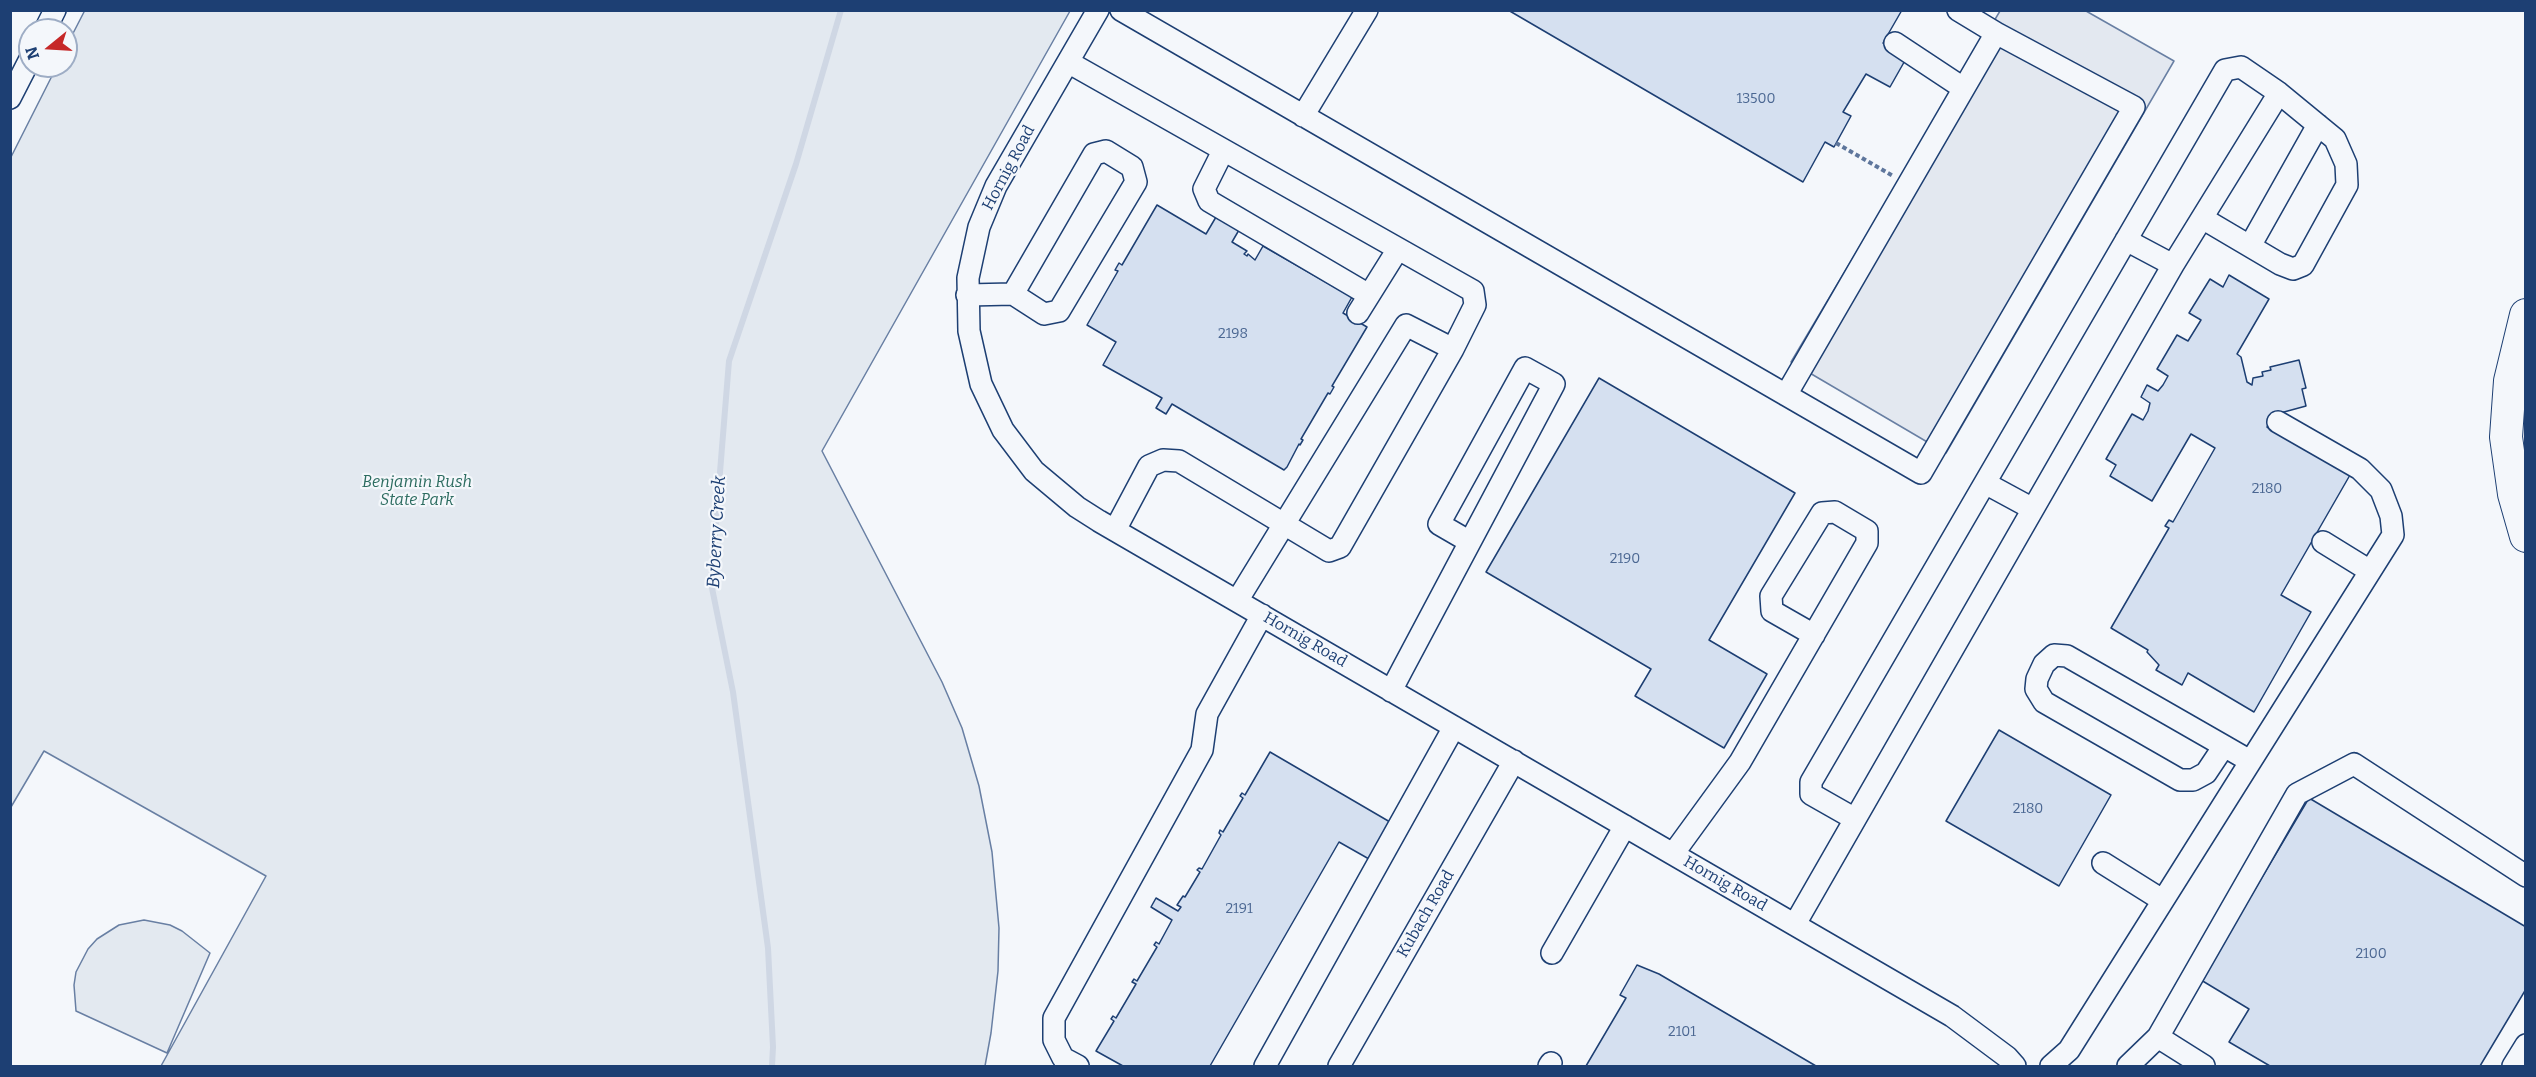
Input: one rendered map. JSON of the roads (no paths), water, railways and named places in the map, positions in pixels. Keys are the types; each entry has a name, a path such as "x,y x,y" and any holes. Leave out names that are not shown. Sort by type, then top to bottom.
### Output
{"highway":[{"path":"2526,315 2510,381 2506,437 2514,494 2526,537"}],"street":[{"name":"Hornig Road","path":"1098,10 987,205 972,251 967,295 973,358 984,392 1003,430 1034,471 1077,507 1115,530 1952,1016 2015,1066"},
{"path":"1121,10 1920,473 2134,107 1996,33 1958,10"},
{"path":"1303,116 1366,10"},
{"path":"1786,395 1962,88 1996,33"},
{"path":"1895,43 1962,88"},
{"path":"1068,62 1473,291 1475,305 1453,349 1341,547 1329,551 1179,461 1163,460 1149,466 1115,530"},
{"path":"1855,819 1811,794 1811,782 2225,70 2241,67 2279,93 2335,139 2346,164 2347,184 2303,265 2293,269 2202,218"},
{"path":"10,98 20,78"},
{"path":"1795,924 2173,265 2279,93"},
{"path":"2250,246 2318,125"},
{"path":"967,295 1013,294 1044,314 1059,311 1136,182 1132,167 1106,151 1094,154 1013,294"},
{"path":"1223,151 1204,189 1209,201 1364,304 1398,249"},
{"path":"2126,240 2173,265"},
{"path":"1237,601 1406,325 1453,349"},
{"path":"1391,690 1470,542 1554,384 1525,368 1439,524 1470,542"},
{"path":"2051,1066 2069,1050 2393,535 2391,516 2381,490 2360,469 2278,422"},
{"path":"1985,483 2033,509"},
{"path":"1673,854 1740,762 1814,635 1867,543 1867,531 1835,512 1822,513 1771,596 1772,611 1814,635"},
{"path":"2323,542 2370,571"},
{"path":"1078,1066 1063,1058 1054,1040 1054,1018 1202,750 1206,714 1262,615"},
{"path":"2224,746 2206,773 2193,780 2180,780 2044,702 2036,689 2037,679 2044,664 2054,655 2067,656 2250,760"},
{"path":"1265,1066 1454,727"},
{"name":"Kubach Road","path":"1339,1066 1514,761"},
{"path":"2128,1066 2158,1037 2297,794 2354,764 2526,876"},
{"path":"1552,953 1625,826"},
{"path":"2103,863 2162,900"},
{"path":"2158,1037 2204,1066"},
{"path":"2513,1066 2526,1045"}],"waterway":[{"name":"Byberry Creek","path":"772,1066 768,948 733,692 711,583 729,361 796,164 841,10"}],"park label":[{"name":"Benjamin Rush State Park","path":"417,492"}]}
